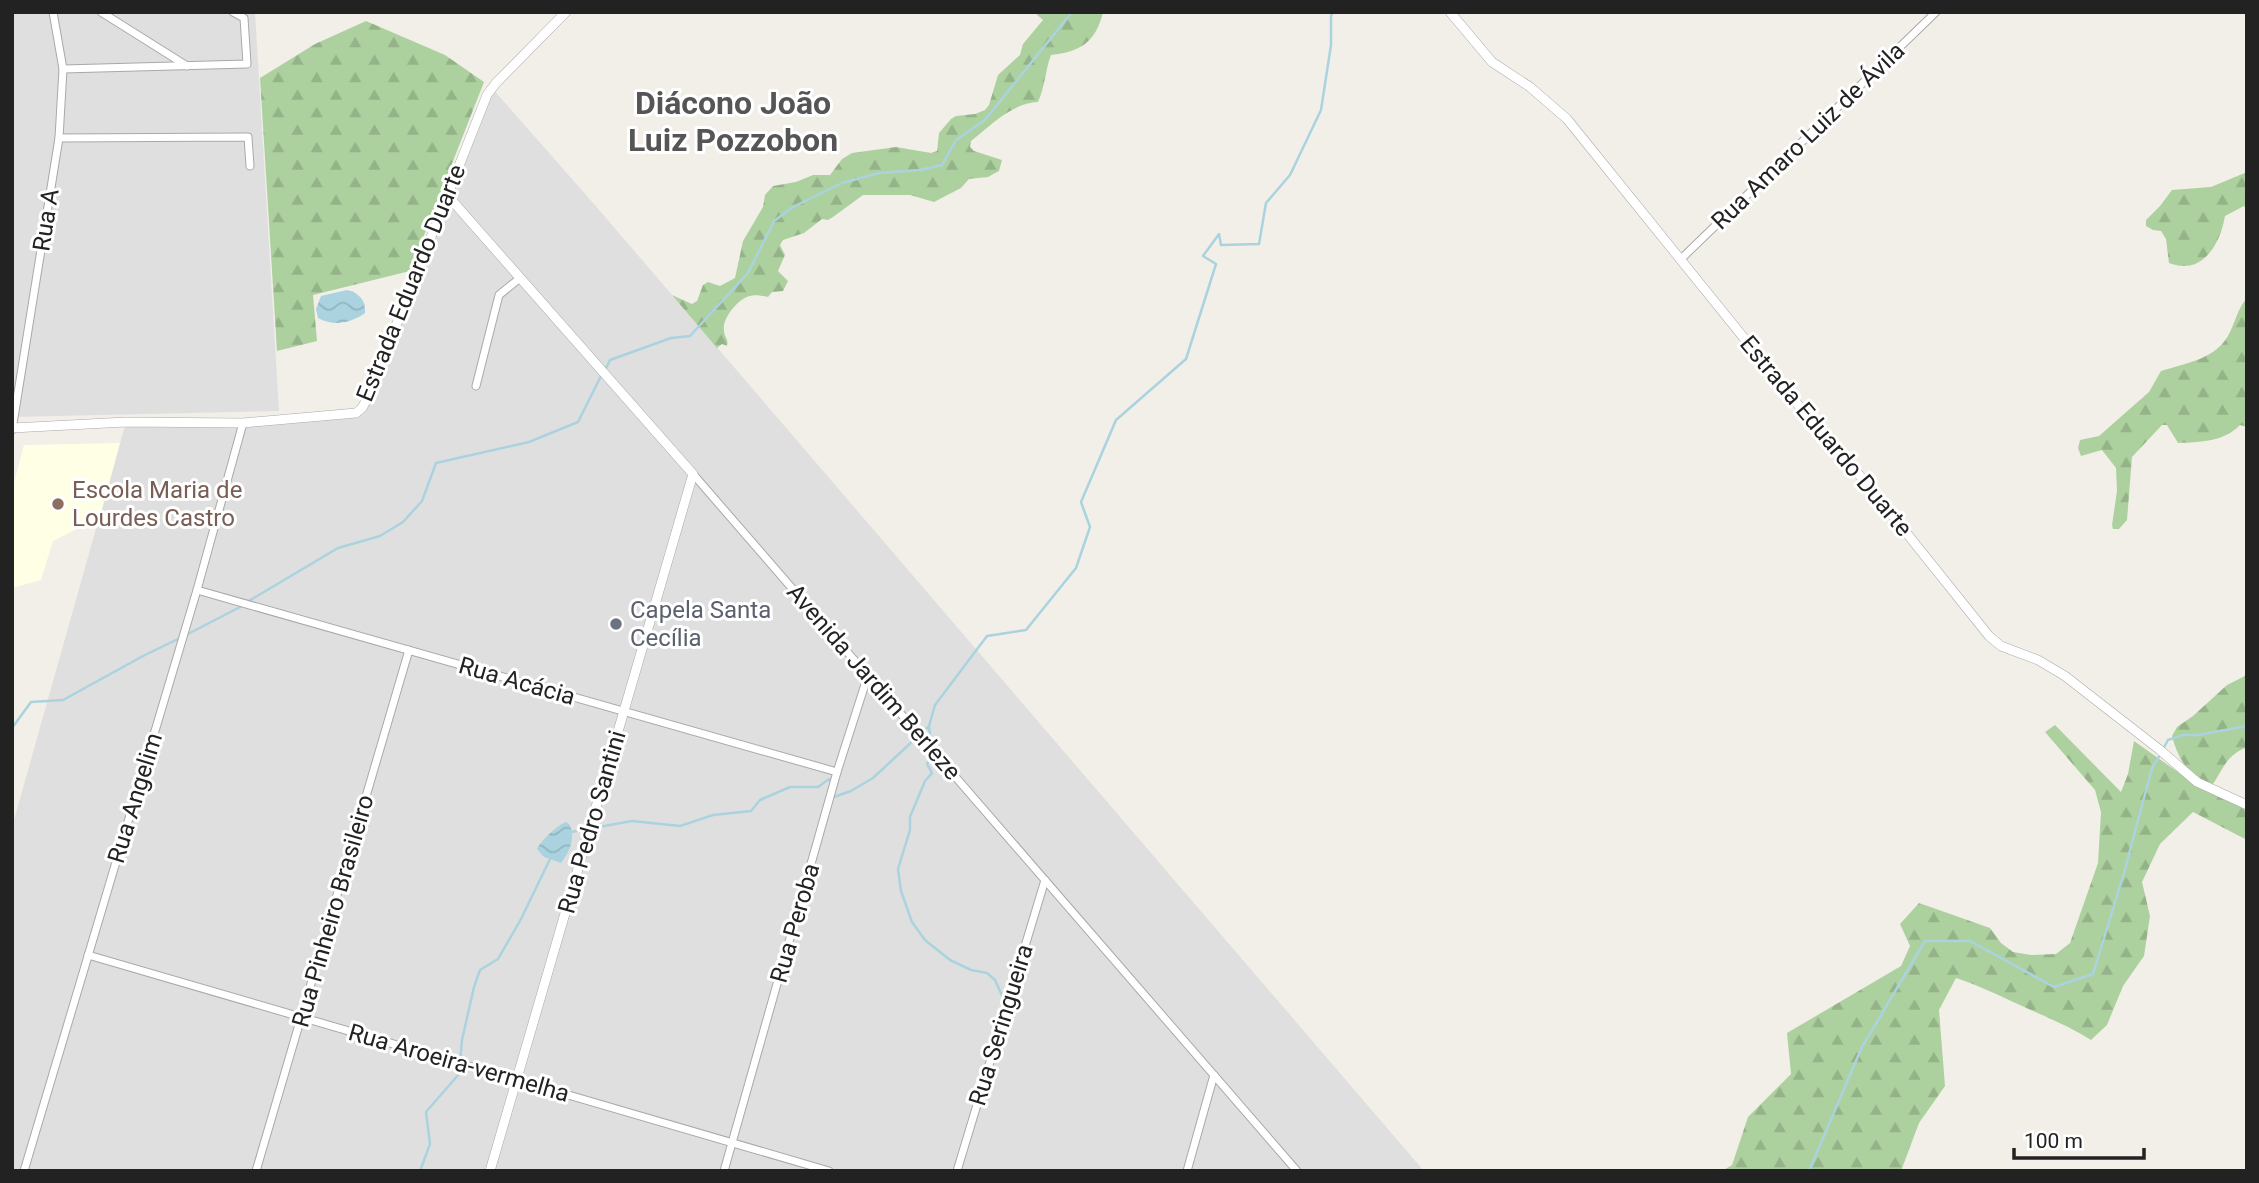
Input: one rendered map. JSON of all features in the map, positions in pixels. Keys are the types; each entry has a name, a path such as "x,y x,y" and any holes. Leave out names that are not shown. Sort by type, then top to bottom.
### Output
{"street":[{"name":"Rua A","path":"12,428 59,138 63,69 53,12"},
{"path":"101,12 188,67"},
{"path":"63,69 247,64 244,18 233,12"},
{"name":"Estrada Eduardo Duarte","path":"12,428 126,422 243,423 356,413 362,408 487,95 495,83 566,12"},
{"name":"Estrada Eduardo Duarte","path":"1450,12 1492,62 1530,87 1567,119 1989,636 2001,646 2038,660 2065,677 2197,782 2247,805"},
{"name":"Rua Amaro Luiz de Ávila","path":"1681,259 1936,12"},
{"path":"59,138 248,137 250,166"},
{"name":"Avenida Jardim Berleze","path":"448,196 693,474 1297,1171"},
{"path":"476,386 499,295 520,278"},
{"name":"Rua Angelim","path":"24,1171 197,590 243,423"},
{"name":"Rua Pedro Santini","path":"490,1171 693,474"},
{"name":"Rua Acácia","path":"197,590 837,772"},
{"name":"Rua Pinheiro Brasileiro","path":"256,1171 409,650"},
{"name":"Rua Peroba","path":"724,1171 837,772 868,675"},
{"name":"Rua Seringueira","path":"957,1171 1045,880"},
{"name":"Rua Aroeira-vermelha","path":"88,955 829,1171"},
{"path":"1187,1171 1214,1076"}],"shaded area":[{"path":"12,12 255,12 279,411 12,417"},
{"path":"492,88 1424,1171 12,1171 12,827 126,422 243,423 345,415 362,408"},
{"name":"Escola Maria de Lourdes Castro","path":"120,443 100,517 53,541 41,580 12,588 12,490 24,445"}],"green space":[{"path":"1034,12 1103,12 1096,31 1085,44 1051,55 1038,102 1028,103 1010,111 971,141 970,147 974,151 1002,160 999,171 988,177 969,179 961,188 934,202 910,195 863,195 828,220 822,219 804,233 783,240 780,245 785,255 778,271 788,281 783,291 772,292 768,297 752,295 741,300 732,309 724,325 727,346 722,344 717,348 672,295 692,304 697,301 703,285 708,282 720,286 735,278 743,241 763,207 765,195 773,186 796,182 813,175 830,175 842,159 852,153 896,147 931,153 937,151 939,133 951,119 975,114 989,105 998,75 1020,55 1023,44 1043,20"},
{"path":"366,21 445,55 484,82 410,271 313,295 317,341 277,351 260,78 315,44"},
{"path":"2247,172 2247,210 2244,206 2225,216 2214,247 2200,261 2181,266 2169,263 2166,239 2161,231 2146,226 2146,220 2172,190 2211,187"},
{"path":"2247,298 2247,427 2240,425 2227,435 2211,440 2178,443 2167,425 2162,425 2132,457 2127,520 2119,529 2113,529 2117,491 2116,468 2102,450 2081,456 2078,448 2080,440 2099,436 2149,392 2161,371 2200,359 2218,348 2225,341"},
{"path":"2247,675 2247,747 2230,758 2213,784 2191,772 2178,752 2172,736 2177,727 2227,685"},
{"path":"2055,725 2121,792 2128,774 2134,741 2199,787 2247,809 2247,840 2193,812 2160,844 2142,882 2150,916 2144,956 2123,986 2107,1025 2091,1040 1990,991 1956,978 1939,1010 1945,1086 1919,1123 1901,1171 1722,1171 1732,1165 1748,1117 1791,1074 1787,1033 1901,966 1910,946 1900,924 1919,903 1990,928 2001,943 2013,952 2031,955 2056,954 2070,943 2098,863 2101,812 2095,790 2045,732"}],"water":[{"path":"347,290 361,298 365,313 342,323 318,318 316,309 321,296"},
{"path":"566,822 570,825 572,836 564,859 561,863 544,857 537,849 550,833"}],"waterway":[{"path":"605,370 610,360 671,338 690,336 748,273 774,221 793,207 842,183 879,173 920,170 942,165 956,140 985,120 1072,12"},
{"path":"931,745 929,726 935,705 987,636 1026,630 1076,568 1090,527 1081,502 1116,420 1186,359 1216,264 1203,256 1219,234 1221,245 1259,244 1266,203 1290,175 1321,110 1333,12"},
{"path":"247,602 338,548 380,536 403,522 422,501 436,463 529,442 578,422 601,376"},
{"path":"186,635 242,606"},
{"path":"12,728 31,702 63,700 180,638"},
{"path":"831,798 851,791 873,778 929,726"},
{"path":"2163,749 2168,740 2183,735 2247,726"},
{"path":"932,755 927,764 932,773 925,781 910,817 910,830 898,869 901,891 912,922 925,940 950,960 971,970 987,973 995,980 1005,1002"},
{"path":"1809,1171 1862,1047 1925,941 1970,941 2054,987 2093,974 2152,768 2160,755"},
{"path":"571,832 632,821 680,826 713,815 751,811 760,800 790,787 818,787 829,779 831,782"},
{"path":"420,1171 430,1144 426,1112 459,1074 462,1040 480,970 498,959 551,857"}],"place":[{"name":"Escola Maria de Lourdes Castro","path":"58,504"},
{"name":"Capela Santa Cecília","path":"616,624"}],"district":[{"name":"Diácono João Luiz Pozzobon","path":"733,122"}]}
